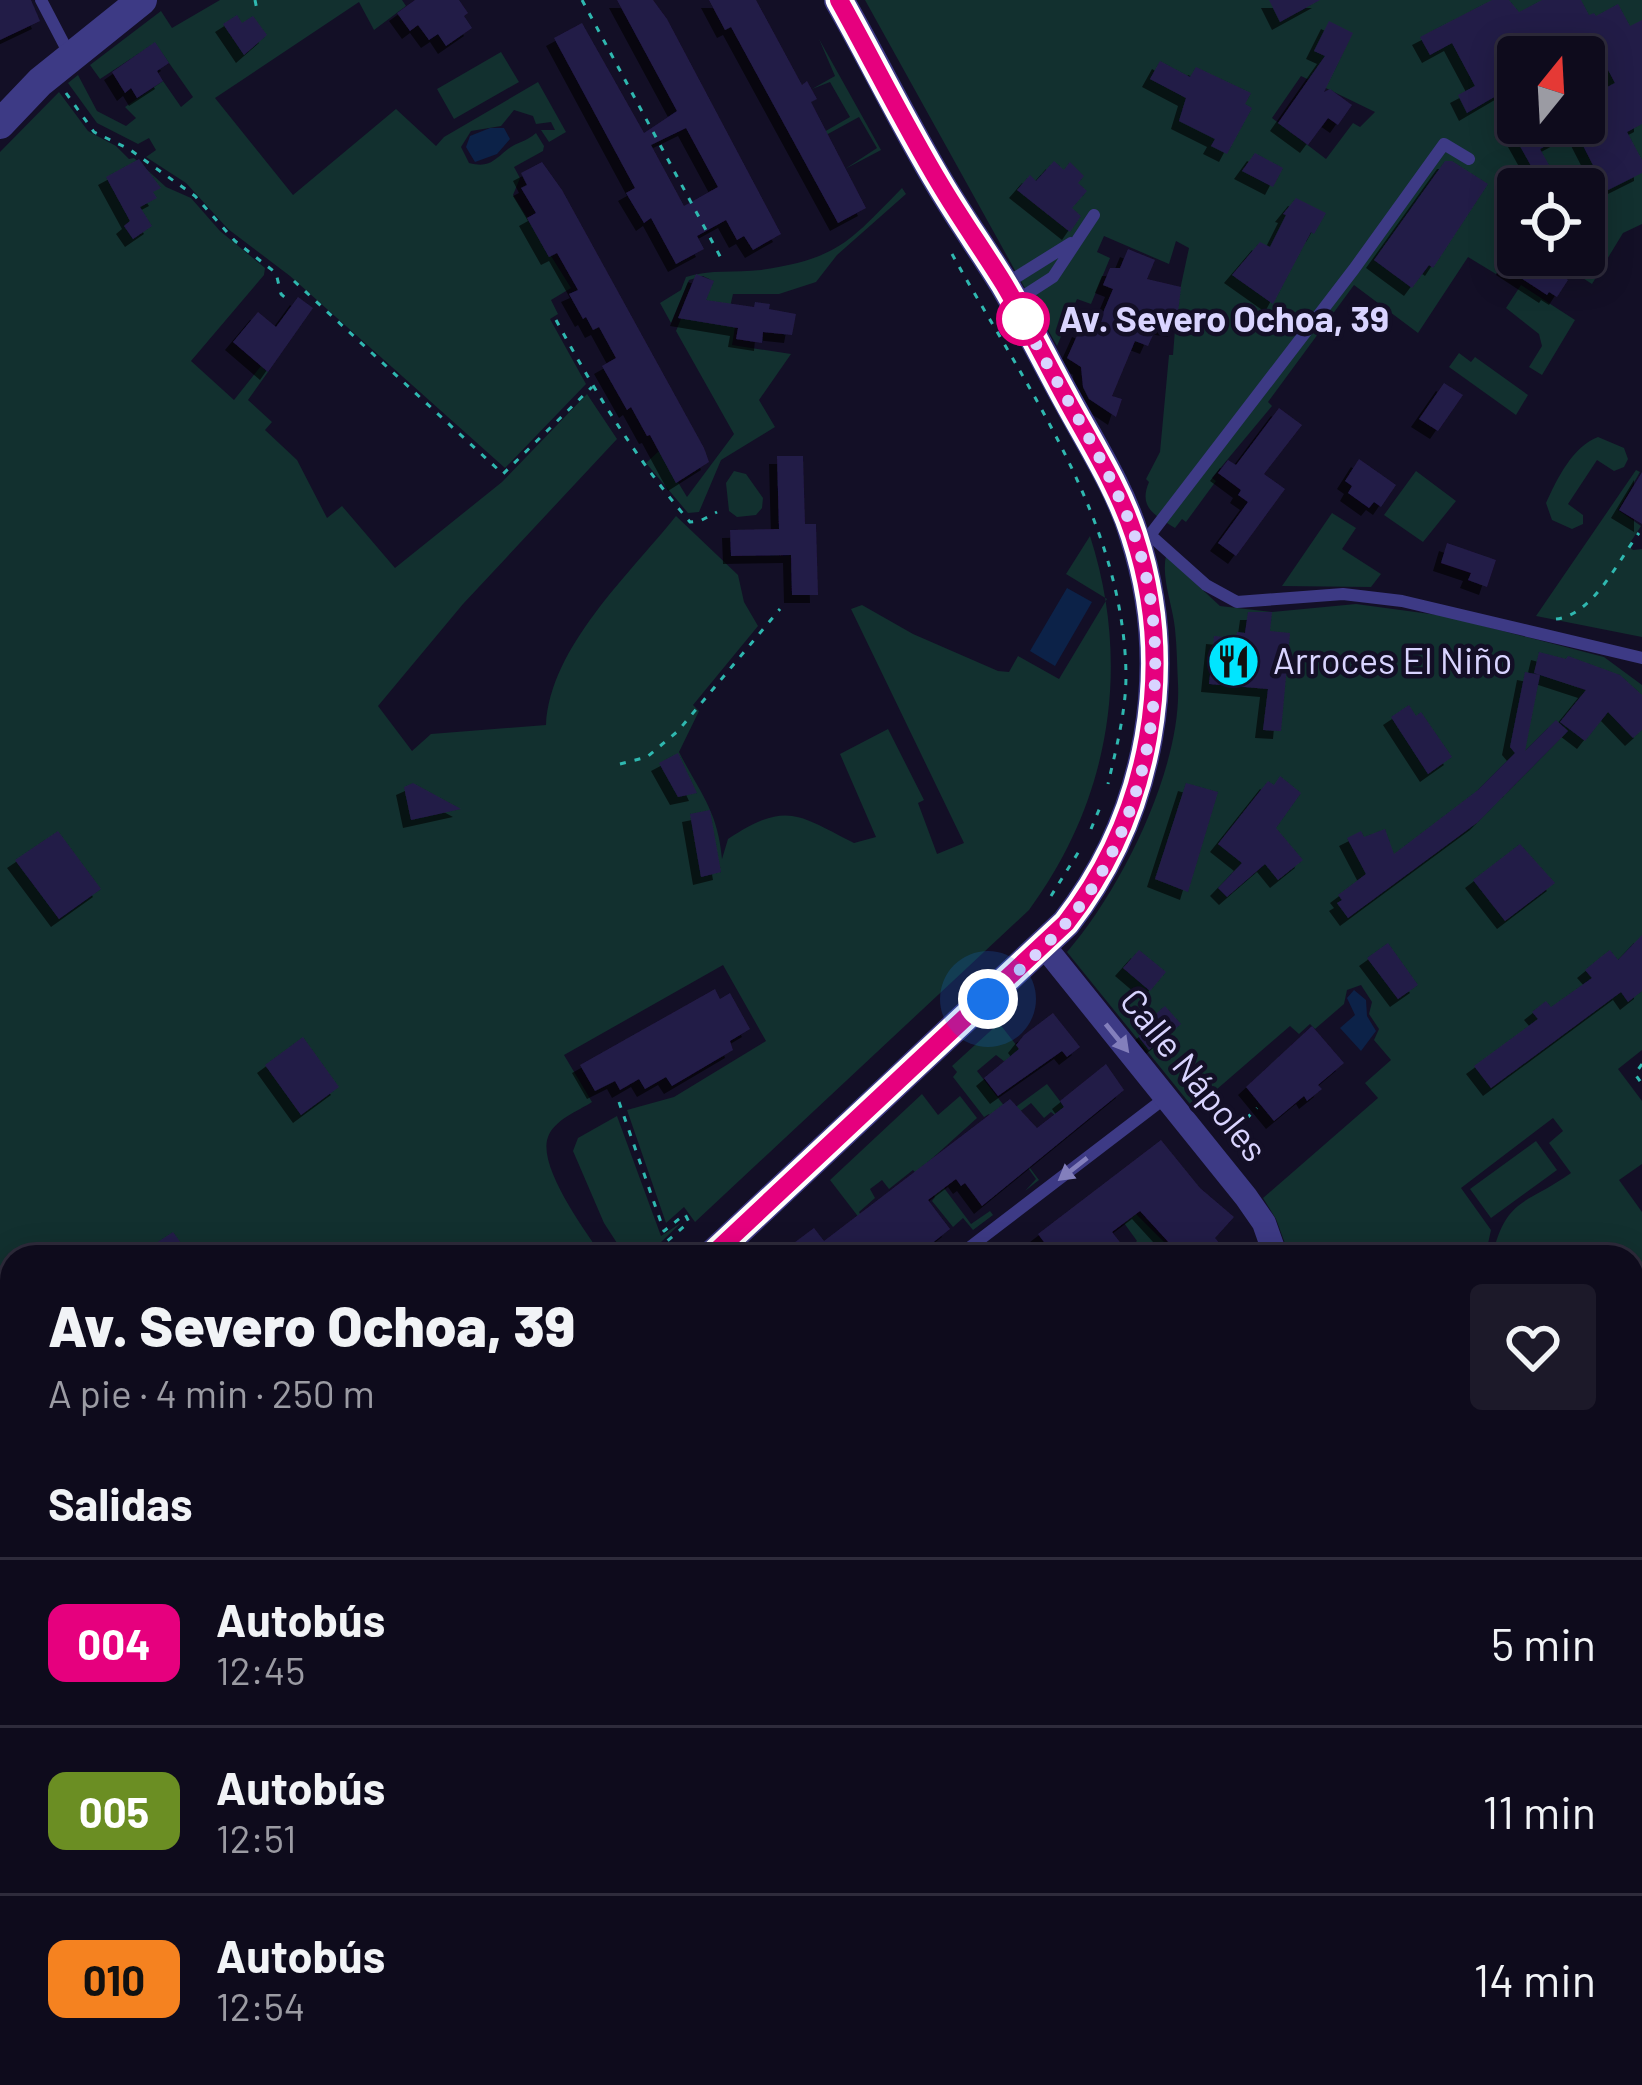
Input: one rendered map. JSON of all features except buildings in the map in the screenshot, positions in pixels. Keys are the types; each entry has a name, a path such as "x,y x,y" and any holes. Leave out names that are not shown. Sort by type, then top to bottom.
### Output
{"street":[{"path":"0,124 58,59 142,0"},
{"path":"705,1245 1044,946 1088,895 1109,860 1146,756 1155,660 1142,535 839,0"},
{"name":"Calle Nápoles","path":"1044,946 1227,1172 1264,1223 1272,1245"}],"lane":[{"path":"40,0 58,59"},
{"path":"1469,159 1444,144 1354,269 1142,535 1237,602 1343,594 1402,601 1642,658"},
{"path":"1009,294 1077,239 1094,215"},
{"path":"973,1245 1166,1097"}],"path":[{"path":"256,0 256,10"},
{"path":"582,0 721,258"},
{"path":"58,59 94,132 129,149 195,196 235,241 276,273 281,294 288,300"},
{"path":"943,237 1070,466 1100,530 1123,626 1123,716 1107,789 1087,838 1044,908"},
{"path":"294,281 502,474 592,387"},
{"path":"556,320 646,471 690,522 717,512"},
{"path":"1547,634 1550,620 1565,618 1585,606 1639,533"},
{"path":"620,764 647,757 678,731 780,610"},
{"path":"1642,1064 1635,1075 1642,1084"},
{"path":"620,1102 664,1231 685,1214 689,1222 666,1245"},
{"path":"1227,1172 1249,1152 1244,1120 1256,1108"}],"green space":[{"path":"220,0 402,0 406,6 374,30 359,2 215,98 293,195 396,109 436,146 538,82 566,132 549,142 541,130 555,130 551,122 536,124 533,116 514,110 501,126 471,131 461,147 469,163 481,165 536,133 544,146 514,167 520,178 513,195 571,288 551,300 558,314 550,319 586,384 505,468 290,276 228,229 186,183 146,157 156,150 149,138 138,144 97,123 68,83 78,75 97,111 126,126 136,118 125,107 163,81 181,107 193,97 155,43 100,79 90,65 161,11 172,28"},
{"path":"865,0 1642,0 1642,224 1623,233 1605,263 1605,168 1497,168 1496,274 1468,257 1418,333 1354,285 1268,402 1272,406 1212,478 1216,481 1186,522 1182,519 1175,528 1147,505 1146,479 1160,452 1169,355 1173,355 1189,248 1176,241 1169,264 1104,236 1097,252 1110,258 1091,304 1077,299 1057,346","holes":["1301,76 1375,112 1360,127 1353,123 1326,159 1272,118"]},
{"path":"819,39 881,150 845,169 877,148 859,117 824,132 850,117 830,82 812,89 835,76"},
{"path":"501,52 519,82 454,119 437,89"},
{"path":"59,92 88,131 134,158 166,187 191,198 220,231 265,268 191,361 234,400 261,366 268,372 248,400 272,422 265,430 297,460 327,518 342,506 395,568 502,482 587,394 617,439 463,604 378,706 412,751 431,734 546,725 551,696 576,640 676,516 738,575 744,602 758,626 693,705 699,711 679,752 712,815 722,859 728,839 778,816 804,819 854,843 876,837 840,754 888,729 924,800 918,803 937,854 964,843 851,609 862,605 913,634 998,671 1009,672 1018,656 1059,679 1105,602 1111,682 1095,778 1057,868 1029,910 695,1222 684,1207 666,1223 627,1110 674,1097 766,1041 723,965 564,1055 592,1102 555,1126 547,1149 556,1181 595,1245 0,1245 0,152"},
{"path":"902,188 906,194 837,255 816,282 779,294 733,294 726,324 735,327 732,345 791,354 759,400 775,427 721,460 699,512 688,513 646,463 659,451 687,497 734,434 676,331 685,309 713,281 703,276 689,280 671,323 660,303 681,290 686,277 761,270 826,253 855,235"},
{"path":"1521,285 1575,320 1542,375 1529,367 1542,346 1539,334 1506,308"},
{"path":"1459,353 1471,362 1475,357 1528,395 1516,415 1449,367"},
{"path":"1598,437 1624,448 1628,459 1614,471 1597,460 1568,504 1583,515 1583,524 1572,529 1552,520 1546,503 1573,456"},
{"path":"1636,470 1640,472 1618,510 1641,526 1628,546 1642,549 1642,637 1536,616"},
{"path":"734,471 746,474 763,498 756,515 737,517 729,511 726,483"},
{"path":"1416,471 1456,501 1423,542 1384,515"},
{"path":"1332,513 1356,528 1342,549 1381,574 1371,587 1282,586"},
{"path":"1090,536 1103,585 1105,597 1066,574"},
{"path":"1166,556 1220,606 1272,612 1356,604 1445,616 1604,657 1642,685 1642,1050 1618,1069 1642,1101 1642,1164 1619,1180 1642,1212 1642,1245 1496,1245 1511,1212 1571,1173 1549,1143 1563,1131 1553,1118 1461,1188 1491,1230 1488,1245 1286,1245 1263,1198 1378,1098 1365,1083 1391,1060 1374,1040 1379,1029 1369,1014 1372,1002 1361,985 1347,990 1344,1004 1315,1029 1310,1024 1299,1034 1290,1026 1194,1109 1067,952 1127,862 1170,753 1178,684"},
{"path":"999,1023 1024,1055 1005,1062 996,1055 977,1071 1009,1112 1047,1084 1066,1109 1044,1118 1031,1103 1014,1116 1011,1143 1039,1180 1025,1191 1036,1179 989,1114 984,1117 953,1077 957,1072 952,1066"},
{"path":"922,1094 938,1115 960,1096 977,1118 926,1164 971,1224 990,1211 993,1215 973,1230 963,1218 953,1227 913,1170 889,1189 882,1180 870,1189 875,1198 859,1212 880,1245 830,1180"},
{"path":"617,1116 661,1236 682,1222 661,1245 618,1245 573,1151 578,1138"},
{"path":"1536,1141 1557,1170 1491,1218 1470,1189"},
{"path":"1136,1214 1167,1245 1132,1245 1137,1241 1124,1223"}],"water":[{"path":"504,128 510,139 497,154 475,162 466,147 470,136"},
{"path":"1067,588 1092,602 1055,666 1030,651"},
{"path":"1354,990 1366,1000 1367,1016 1376,1031 1361,1051 1340,1028 1355,1015 1347,998"}],"bus line":[{"name":"004","path":"723,1245 1066,923 1109,860 1124,824 1146,756 1153,709 1151,611 1134,535 1109,476 839,0"}],"place":[{"name":"Av. Severo Ochoa, 39","path":"1023,319"},
{"name":"Arroces El Niño","path":"1234,661"}],"route":[{"path":"988,999 1066,923 1109,860 1133,801 1153,709 1151,611 1134,535 1109,476 1023,319"}]}
